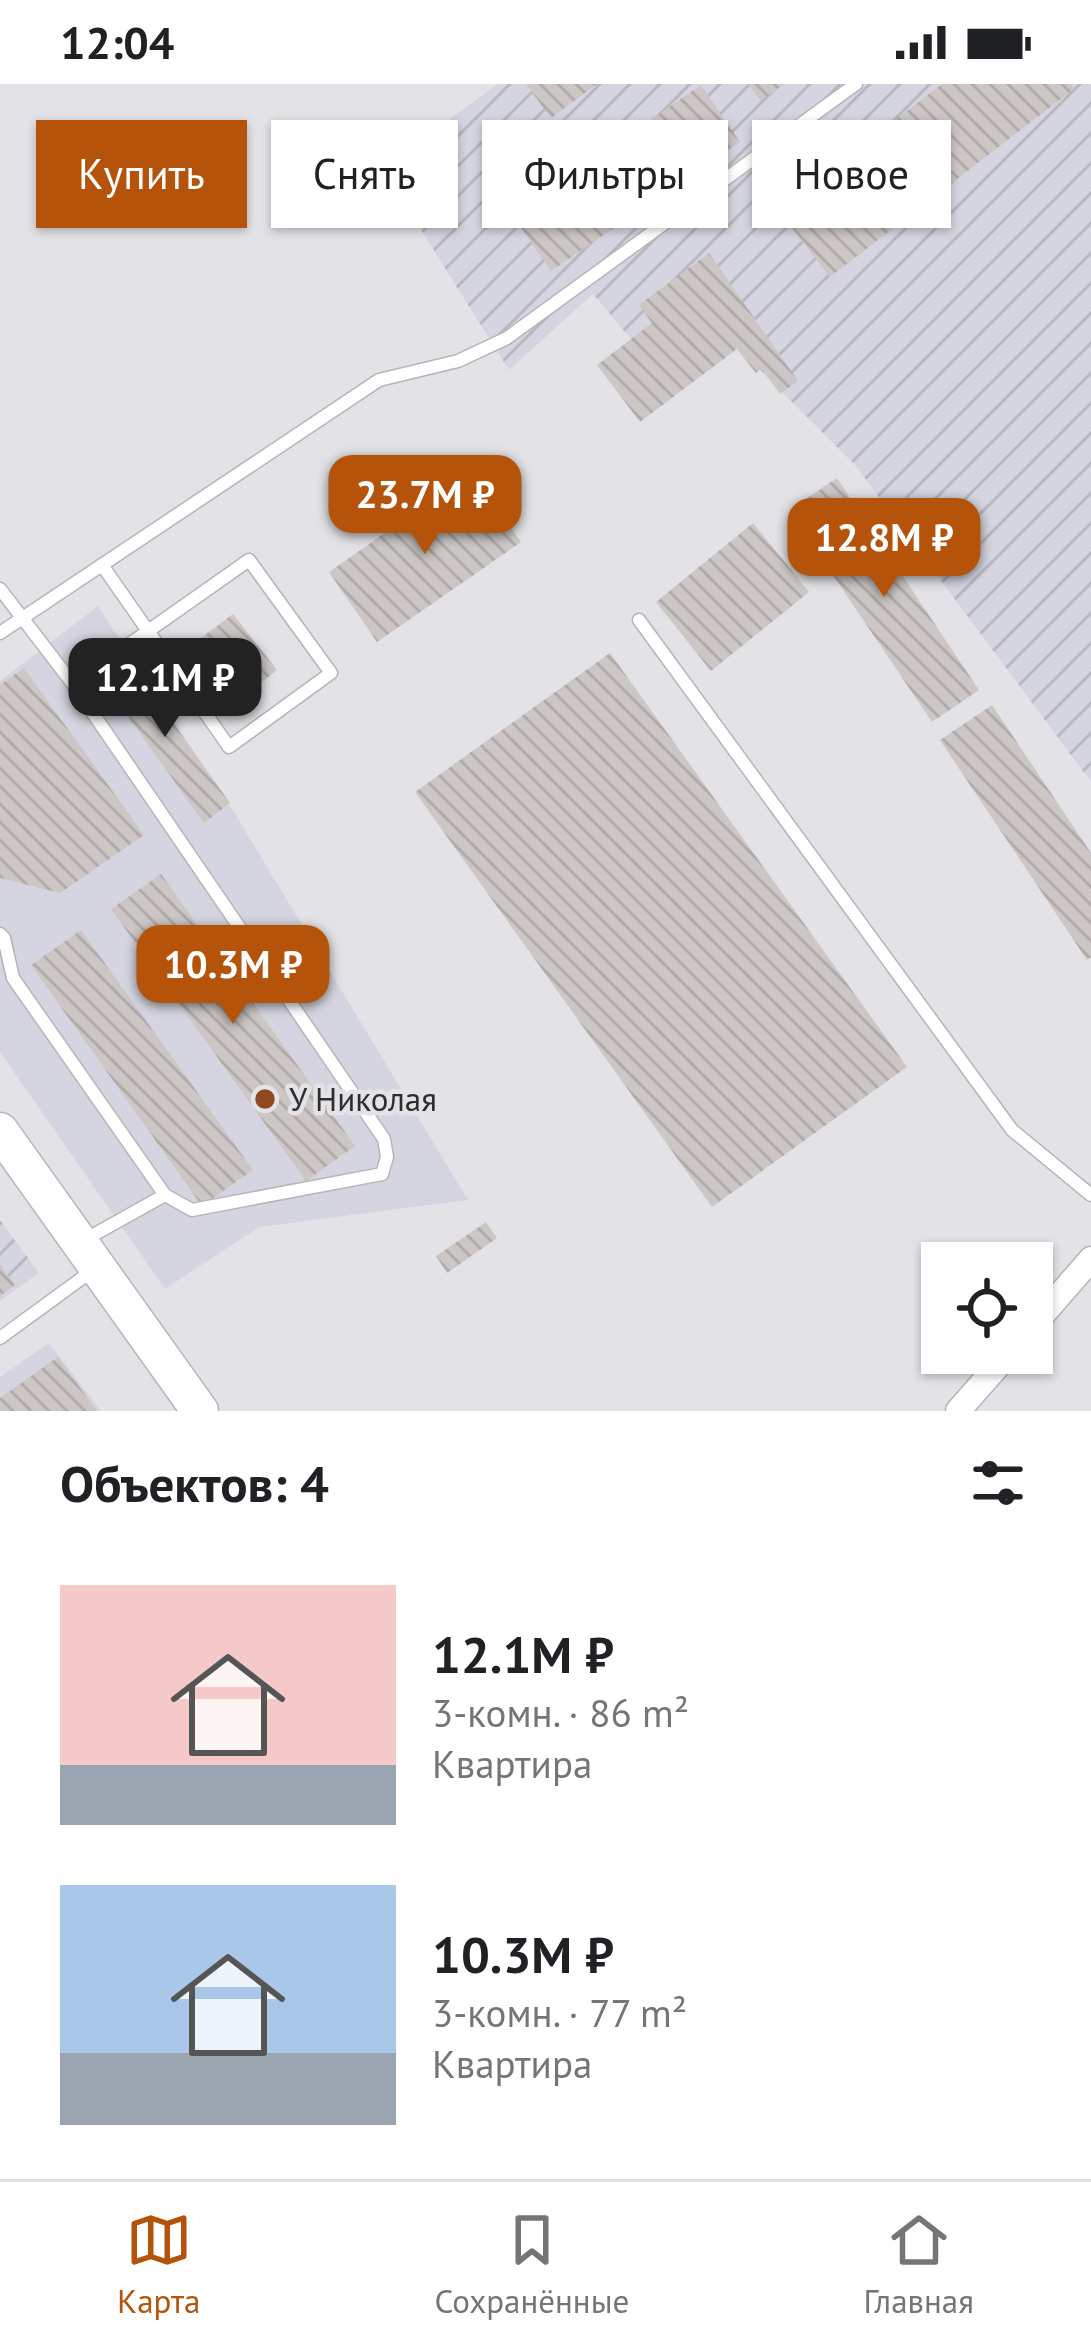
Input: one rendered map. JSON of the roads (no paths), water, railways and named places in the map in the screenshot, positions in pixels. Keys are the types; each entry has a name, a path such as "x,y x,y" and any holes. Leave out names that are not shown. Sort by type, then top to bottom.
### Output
{"main road":[{"path":"0,1131 200,1411"}],"street":[{"path":"1053,1303 1091,1259"},
{"path":"958,1411 991,1374"}],"lane":[{"path":"0,633 379,380 458,361 507,338 856,84"},
{"path":"73,684 147,629 249,560 331,673 230,746 147,629 102,565"},
{"path":"0,589 73,684 384,1139 387,1157 382,1174 192,1210 165,1195 13,977 0,934"},
{"path":"639,620 1012,1130 1091,1195"},
{"path":"0,1338 88,1255 165,1195"}],"place":[{"name":"У Николая","path":"265,1099"}]}
